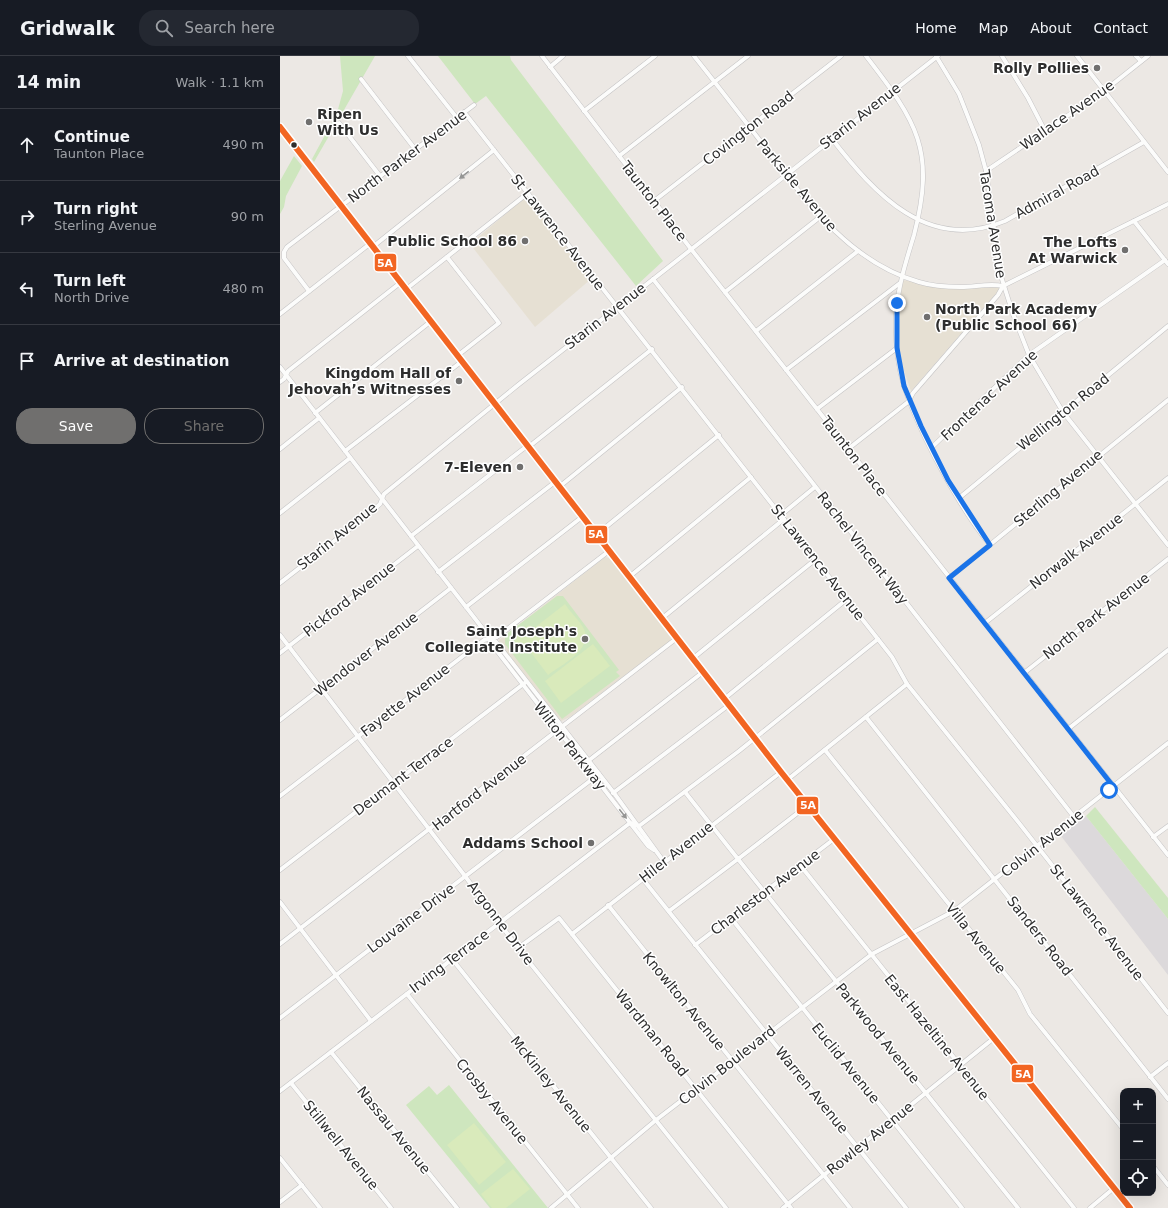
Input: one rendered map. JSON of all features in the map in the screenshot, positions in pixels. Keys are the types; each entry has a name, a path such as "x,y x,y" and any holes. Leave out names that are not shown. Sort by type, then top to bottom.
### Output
{"main road":[{"path":"280,128 282,135 340,206 787,780 1130,1208"}],"street":[{"path":"408,56 457,118"},
{"name":"Taunton Place","path":"542,56 691,249 1168,855"},
{"path":"550,67 563,56"},
{"path":"584,111 655,56"},
{"name":"Parkside Avenue","path":"694,56 820,217 858,251 885,268 930,284 961,287 1003,286 1168,204"},
{"path":"619,156 748,56"},
{"name":"Covington Road","path":"654,201 841,56"},
{"path":"866,56 893,91 912,122 920,150 923,188 918,219 900,283 896,314 897,348 902,375 910,400 931,448 959,498 990,545"},
{"name":"Starin Avenue","path":"280,583 369,514 380,504 384,494 494,404 937,56"},
{"name":"Tacoma Avenue","path":"937,56 950,76 968,112 980,145 986,171 997,258 1003,286 1029,355 1063,412 1168,545"},
{"path":"1002,56 1028,98 1045,131"},
{"path":"1077,56 1168,172"},
{"path":"1136,56 1141,62"},
{"name":"Wallace Avenue","path":"986,171 1104,91 1148,56"},
{"path":"361,79 415,149"},
{"name":"North Parker Avenue","path":"309,291 284,258 285,249 474,105"},
{"name":"St Lawrence Avenue","path":"464,112 682,387 878,639 894,660 907,684 1168,1013"},
{"path":"339,123 380,176"},
{"name":"Admiral Road","path":"832,139 873,188 893,204 918,219 934,226 952,230 970,230 993,226 1019,214 1144,142"},
{"path":"280,314 367,246 375,245 494,150"},
{"path":"405,290 528,193"},
{"path":"725,292 820,217"},
{"path":"1134,221 1167,262"},
{"path":"756,331 858,251"},
{"path":"448,257 499,323 457,356"},
{"name":"Frontenac Avenue","path":"931,448 1029,355 1167,262"},
{"name":"Rachel Vincent Way","path":"653,279 1074,817"},
{"path":"280,382 288,371 400,283"},
{"path":"786,370 900,283"},
{"path":"848,449 910,400 913,393 998,295 1003,286"},
{"path":"315,413 430,322"},
{"name":"Wellington Road","path":"959,498 1168,326"},
{"path":"817,409 897,348"},
{"path":"280,367 411,536 652,349"},
{"path":"345,451 461,362"},
{"path":"559,487 682,387"},
{"name":"Sterling Avenue","path":"949,578 1097,456 1168,400"},
{"path":"280,449 319,418"},
{"path":"596,535 719,435"},
{"path":"280,513 350,458"},
{"path":"629,577 751,477"},
{"name":"Norwalk Avenue","path":"985,623 1168,478"},
{"path":"438,572 555,482"},
{"path":"661,619 783,517 815,487"},
{"path":"466,606 582,517"},
{"name":"Wilton Parkway","path":"411,536 490,638 496,642 594,778 648,846 655,850"},
{"name":"Pickford Avenue","path":"280,653 418,546"},
{"name":"Fayette Avenue","path":"280,796 484,640 497,637 608,551"},
{"path":"692,658 816,559"},
{"name":"North Park Avenue","path":"1024,673 1168,559"},
{"name":"Wendover Avenue","path":"280,720 451,588"},
{"path":"724,699 846,599"},
{"name":"Argonne Drive","path":"280,635 466,876 518,948 726,1208"},
{"name":"Wilton Parkway","path":"490,638 490,642 522,685 560,730 588,760 639,826 664,862"},
{"name":"Hartford Avenue","path":"280,944 560,730 677,638"},
{"path":"630,823 639,826 685,792 755,739 878,639"},
{"path":"1068,729 1168,650"},
{"path":"584,764 703,672"},
{"name":"Deumant Terrace","path":"280,870 526,682"},
{"path":"787,780 907,684"},
{"path":"609,796 728,705"},
{"name":"Sanders Road","path":"866,717 996,879 1168,1099"},
{"name":"Colvin Avenue","path":"911,935 954,911 1168,743"},
{"name":"Villa Avenue","path":"825,750 1020,993 1030,1014 1120,1125"},
{"name":"Hiler Avenue","path":"572,934 642,878 781,772"},
{"name":"Louvaine Drive","path":"280,1018 599,774"},
{"name":"Parkwood Avenue","path":"685,792 1018,1208"},
{"path":"668,912 808,805"},
{"name":"Irving Terrace","path":"280,1091 630,823"},
{"path":"1153,837 1168,826"},
{"name":"Charleston Avenue","path":"695,945 834,839"},
{"name":"East Hazeltine Avenue","path":"800,865 1074,1208"},
{"name":"Warren Avenue","path":"642,878 906,1208"},
{"path":"280,902 371,1021"},
{"name":"Knowlton Avenue","path":"608,906 850,1208"},
{"name":"Wardman Road","path":"518,948 559,918 792,1208"},
{"name":"Euclid Avenue","path":"731,918 962,1208"},
{"name":"Colvin Boulevard","path":"550,1208 656,1120 872,954 911,935"},
{"name":"McKinley Avenue","path":"452,960 651,1208"},
{"name":"Crosby Avenue","path":"407,994 578,1208"},
{"name":"Rowley Avenue","path":"782,1208 994,1038"},
{"name":"Nassau Avenue","path":"331,1052 456,1208"},
{"path":"1150,1077 1168,1063"},
{"name":"Stillwell Avenue","path":"291,1083 391,1208"},
{"path":"280,1158 320,1208"},
{"path":"1156,1170 1168,1185"},
{"path":"1163,1178 1168,1174"},
{"path":"280,1202 302,1185"},
{"path":"1090,1208 1114,1188"}],"shaded area":[{"path":"527,196 591,279 535,327 470,244"},
{"path":"903,280 961,289 998,287 1000,289 911,391 901,362 898,326 900,292"},
{"name":"Saint Joseph's Collegiate Institute","path":"605,557 610,558 671,638 670,641 570,717 561,721 499,643 499,640"},
{"path":"1086,816 1168,919 1168,975 1061,836"}],"green space":[{"path":"340,56 375,56 314,162 312,159 337,113 343,91"},
{"path":"438,56 510,56 511,60 663,261 636,286 486,96 475,104"},
{"path":"294,156 302,166 286,196 284,207 280,214 280,181"},
{"path":"557,596 563,596 619,670 616,672 620,676 562,719 505,644 505,635"},
{"path":"565,604 584,629 586,637 584,644 574,656 548,675 529,650 525,653 515,641 516,635 529,625 533,629"},
{"path":"593,644 610,666 561,703 545,681"},
{"path":"1095,807 1168,898 1168,919 1086,816"},
{"path":"449,1085 548,1208 490,1208 406,1105 429,1086 437,1095"},
{"path":"474,1123 506,1162 479,1185 447,1145"},
{"path":"513,1169 530,1189 506,1208 492,1208 481,1194"}],"transit line":[{"name":"5A","path":"280,127 781,772 1130,1208"}],"place":[{"name":"Rolly Pollies","path":"1097,68"},
{"name":"Ripen With Us","path":"309,122"},
{"name":"Public School 86","path":"525,241"},
{"name":"The Lofts At Warwick","path":"1125,250"},
{"name":"North Park Academy (Public School 66)","path":"927,317"},
{"name":"Kingdom Hall of Jehovah’s Witnesses","path":"459,381"},
{"name":"7-Eleven","path":"520,467"},
{"name":"Saint Joseph's Collegiate Institute","path":"585,639"},
{"name":"Addams School","path":"591,843"}],"route":[{"path":"897,303 897,348 904,386 921,426 948,480 973,522 990,545 949,578 1113,786 1109,790"}]}
